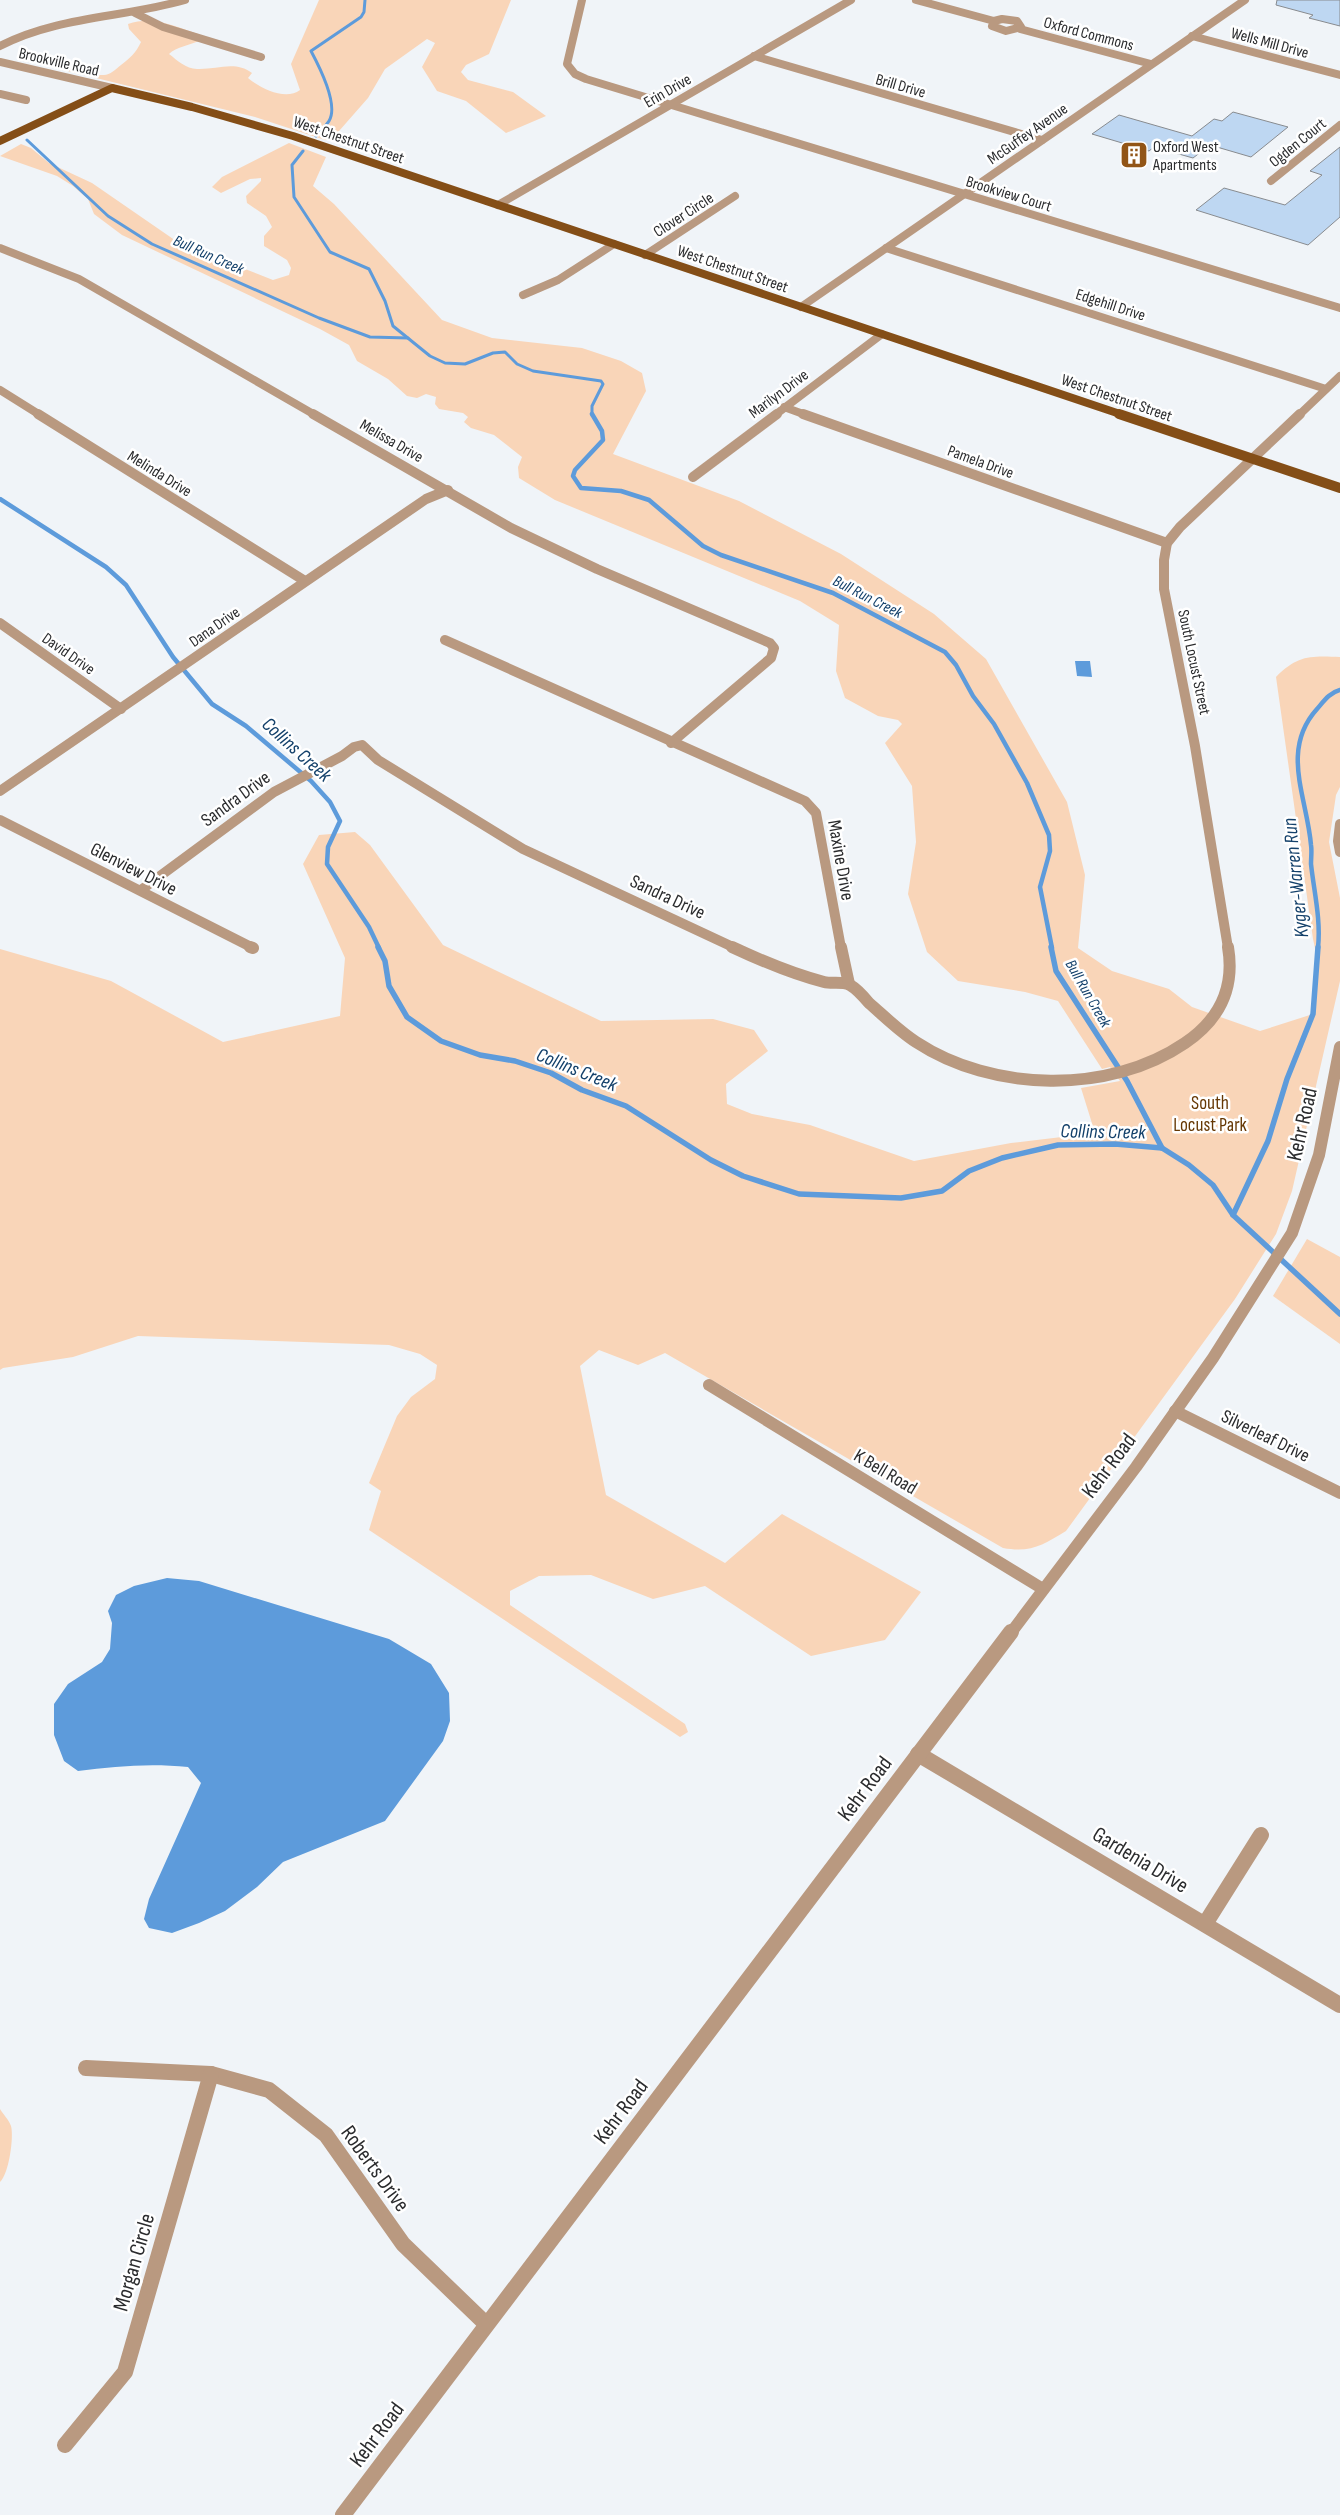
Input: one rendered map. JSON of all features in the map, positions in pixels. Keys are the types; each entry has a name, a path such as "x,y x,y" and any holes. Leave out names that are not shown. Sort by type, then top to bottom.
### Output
{"main road":[{"path":"0,141 112,88"},
{"name":"West Chestnut Street","path":"112,88 256,124 1340,488"}],"street":[{"path":"0,46 24,33 54,23 135,13 185,0"},
{"name":"Brookview Court","path":"582,0 567,64 569,69 586,79 1340,308"},
{"name":"Erin Drive","path":"498,205 851,0"},
{"name":"Oxford Commons","path":"916,0 994,22 1012,20 1019,23 1020,28"},
{"name":"McGuffey Avenue","path":"801,307 1245,0"},
{"path":"135,13 163,27 261,57"},
{"name":"Oxford Commons","path":"994,22 992,26 1001,31 1020,28 1151,64"},
{"name":"Wells Mill Drive","path":"1192,36 1340,75"},
{"name":"Brill Drive","path":"754,56 1042,140"},
{"name":"Brookville Road","path":"0,62 112,88"},
{"path":"0,94 26,100"},
{"name":"Ogden Court","path":"1271,181 1340,125"},
{"name":"Clover Circle","path":"645,255 735,196"},
{"path":"523,295 558,280 614,244"},
{"name":"Edgehill Drive","path":"886,248 1326,389"},
{"name":"Melissa Drive","path":"3,251 79,280 522,533 598,569 762,639 774,648 771,658 671,743"},
{"name":"Marilyn Drive","path":"693,477 882,334"},
{"path":"1168,544 1192,515 1340,376"},
{"name":"Melinda Drive","path":"0,390 305,581"},
{"name":"Pamela Drive","path":"784,407 1168,544"},
{"name":"Dana Drive","path":"0,791 426,499 448,490"},
{"name":"South Locust Street","path":"849,984 887,1020 921,1046 975,1068 1033,1080 1082,1080 1134,1070 1175,1051 1201,1032 1210,1020 1227,994 1229,971 1208,810 1164,588 1164,560 1168,544"},
{"name":"David Drive","path":"0,623 121,708"},
{"name":"Maxine Drive","path":"445,640 671,743 793,796 812,807 816,813 849,984"},
{"name":"Sandra Drive","path":"141,890 296,778 340,757 351,748 361,745 366,746 378,760 523,850 776,967 826,983 849,984"},
{"name":"Glenview Drive","path":"0,820 253,948"},
{"path":"1340,824 1338,841 1340,852"},
{"name":"Kehr Road","path":"343,2515 1044,1588 1175,1411 1267,1276 1292,1233 1319,1155 1340,1047"},
{"name":"K Bell Road","path":"709,1386 1044,1588"},
{"name":"Silverleaf Drive","path":"1175,1411 1340,1493"},
{"name":"Gardenia Drive","path":"918,1754 1340,2005"},
{"path":"1205,1924 1261,1835"},
{"name":"Roberts Drive","path":"86,2068 210,2074 268,2090 326,2135 403,2244 486,2324"},
{"name":"Morgan Circle","path":"65,2445 125,2372 210,2074"}],"green space":[{"path":"319,0 511,0 489,54 466,65 461,72 468,80 513,92 546,116 506,133 466,101 437,91 422,67 435,43 427,39 385,69 368,98 332,139 325,140 255,117 39,64 57,62 95,74 108,74 130,58 141,42 129,29 128,24 155,21 198,34 201,40 169,54 185,66 193,69 225,66 239,67 252,73 248,78 266,90 281,94 294,93 300,90 291,64"},
{"name":"South Locust Park","path":"289,143 326,157 313,186 334,204 442,320 492,338 582,348 621,361 642,373 646,391 613,454 739,501 841,554 934,614 986,659 1067,802 1085,875 1078,948 1112,971 1169,989 1192,1007 1260,1031 1313,1014 1319,966 1313,939 1276,677 1291,664 1305,658 1340,657 1340,787 1336,795 1329,842 1340,898 1340,981 1292,1191 1276,1234 1235,1299 1066,1531 1029,1549 1003,1548 665,1353 638,1365 599,1350 580,1366 606,1495 725,1563 782,1514 921,1592 885,1640 811,1656 705,1586 653,1599 591,1575 539,1576 510,1591 510,1605 685,1724 688,1732 680,1737 369,1530 381,1491 369,1483 397,1416 411,1397 435,1379 437,1365 420,1354 389,1345 138,1336 73,1357 0,1370 0,949 111,981 223,1042 340,1016 345,958 303,864 319,835 355,832 370,845 443,945 601,1021 713,1019 754,1030 768,1051 726,1084 727,1104 752,1114 810,1125 914,1161 1011,1143 1095,1133 1081,1088 1120,1081 1110,1067 1102,1069 1058,1001 1025,992 958,981 927,952 908,894 916,842 912,786 885,743 902,724 898,720 878,716 845,698 836,671 839,625 800,601 555,500 519,478 518,467 522,457 494,435 471,428 464,422 468,417 463,413 439,409 435,404 436,397 426,394 417,398 407,396 388,379 357,361 349,345 320,329 122,235 94,214 88,199 73,186 57,176 0,156 21,144 31,148 49,163 92,183 179,243 273,280 289,275 291,268 287,260 264,246 264,236 272,227 266,216 247,203 246,196 261,181 261,178 250,179 221,193 212,187 222,177"},
{"path":"1307,1239 1340,1257 1340,1344 1273,1296"},
{"path":"0,2109 11,2126 12,2138 8,2164 0,2182"}],"water":[{"path":"1075,661 1090,661 1092,677 1077,676"},
{"path":"167,1578 199,1581 389,1639 431,1664 449,1693 450,1721 443,1741 385,1821 283,1862 257,1887 225,1911 172,1933 149,1928 144,1919 149,1899 201,1783 188,1767 160,1765 78,1771 64,1761 54,1735 54,1704 68,1684 102,1662 110,1649 112,1623 108,1611 116,1595 134,1586"}],"building":[{"path":"1277,0 1340,0 1340,26 1309,18 1313,15 1276,5"},
{"path":"1233,112 1288,127 1251,157 1210,145 1193,158 1154,147 1149,151 1092,134 1119,115 1192,136 1214,119 1222,121"},
{"path":"1340,147 1340,217 1308,245 1196,210 1224,188 1285,205 1322,175 1310,171"}],"waterway":[{"name":"Bull Run Creek","path":"316,136 329,121 332,105 327,86 311,51 361,17 364,12 365,0"},
{"name":"Bull Run Creek","path":"27,140 108,216 152,244 319,318 370,337 408,338"},
{"name":"Bull Run Creek","path":"303,151 292,165 294,197 330,252 369,269 385,301 393,326 408,338"},
{"name":"Bull Run Creek","path":"408,338 430,356 445,363 465,364 493,353 505,352 517,364 533,371 601,381 603,384 592,406 592,414"},
{"name":"Bull Run Creek","path":"592,414 602,431 603,440 575,470 573,476 581,488 621,491 649,500 703,546 721,555 833,593 945,652 956,665 973,696 994,724 1027,783 1049,835 1050,851 1040,887 1052,948"},
{"name":"Collins Creek","path":"0,499 106,567 126,585 173,657 212,704 246,726 311,781 330,802 340,821 328,847 327,864 369,927 379,948"},
{"name":"Kyger-Warren Run","path":"1318,948 1318,916 1311,864 1309,827 1301,792 1298,757 1300,741 1306,725 1327,698 1340,690"},
{"name":"Collins Creek","path":"378,947 385,961 389,986 407,1017 441,1041 480,1055 515,1061 551,1073 582,1090 626,1106 711,1160 743,1176 799,1194 901,1198 942,1191 969,1171 1002,1158 1058,1145 1115,1144 1162,1148"},
{"name":"Bull Run Creek","path":"1051,947 1056,971 1127,1081 1162,1148"},
{"name":"Kyger-Warren Run","path":"1233,1215 1268,1141 1287,1079 1313,1014 1318,947"},
{"name":"Collins Creek","path":"1162,1148 1189,1165 1213,1185 1233,1215"},
{"name":"Collins Creek","path":"1233,1215 1340,1314"}],"place":[{"name":"Oxford West Apartments","path":"1134,155"}]}
